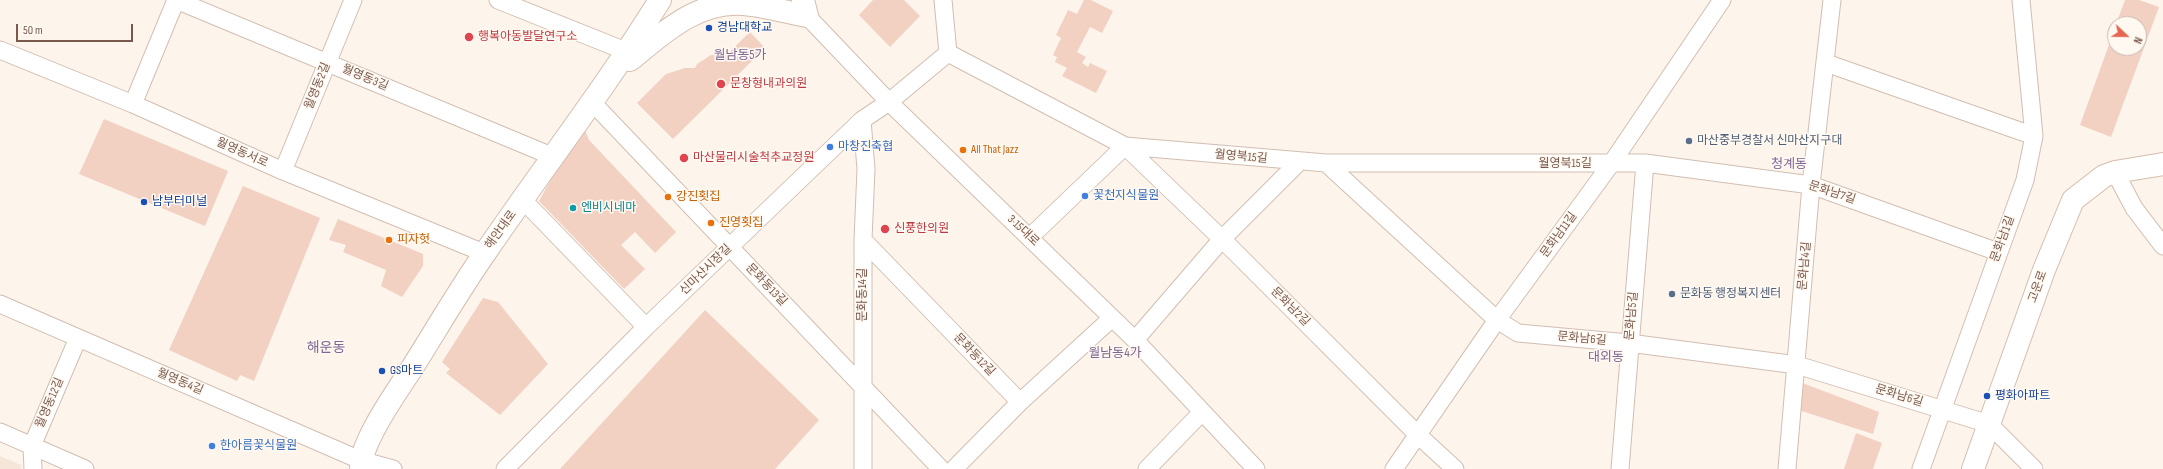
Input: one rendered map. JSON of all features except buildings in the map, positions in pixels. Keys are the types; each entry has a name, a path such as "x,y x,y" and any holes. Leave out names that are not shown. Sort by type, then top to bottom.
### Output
{"main road":[{"path":"609,77 671,26 707,7 743,4 805,8"},
{"name":"해안대로","path":"360,465 380,420 484,254 554,157 591,101 628,52 650,5"},
{"name":"고운로","path":"1973,469 2044,270 2073,200 2104,176 2115,172 2163,164"}],"street":[{"name":"월영동3길","path":"133,104 176,0 554,157"},
{"name":"월영동2길","path":"283,171 353,0"},
{"path":"498,0 628,52"},
{"name":"3·15대로","path":"784,0 805,8 889,102 1135,340 1256,469"},
{"path":"943,0 948,53"},
{"name":"문화남11길","path":"1394,469 1497,320 1611,164 1722,0"},
{"name":"문화남4길","path":"1787,469 1811,185 1832,0"},
{"name":"문화남1길","path":"1921,469 2025,180 2034,136 2021,0"},
{"name":"월영동서로","path":"0,50 133,104 283,171 484,254"},
{"name":"신마산시장길","path":"505,469 646,327 862,120 889,102 948,53"},
{"name":"월영북15길","path":"948,53 1125,146 1299,162 1611,164"},
{"path":"1826,63 2034,136"},
{"name":"문화동13길","path":"591,101 863,385 941,469"},
{"name":"문화동14길","path":"862,120 866,169 863,240 863,469"},
{"path":"1030,237 1125,146"},
{"name":"문화남2길","path":"1125,146 1222,239 1418,435 1455,469"},
{"path":"1135,340 1222,239 1299,162"},
{"name":"문화남6길","path":"1326,163 1497,320 1518,333 1629,343 1797,364 1989,424"},
{"name":"문화남7길","path":"1611,164 1645,163 1811,185 1998,252"},
{"name":"문화남5길","path":"1620,469 1629,343 1645,163"},
{"path":"2115,172 2134,208 2163,246"},
{"path":"523,200 646,327"},
{"name":"문화동12길","path":"863,240 1019,403"},
{"name":"월영동4길","path":"0,304 360,465 393,469"},
{"path":"954,469 1019,403 1112,318"},
{"name":"월영동12길","path":"33,469 32,446 78,338"},
{"path":"1147,469 1202,412"},
{"path":"1989,424 2034,469"},
{"path":"0,432 85,469"}],"shaded area":[{"path":"0,456 21,465 21,469 0,469"}],"place":[{"name":"경남대학교","path":"709,28"},
{"name":"행복아동발달연구소","path":"469,37"},
{"name":"문창형내과의원","path":"721,84"},
{"name":"마산중부경찰서 신마산지구대","path":"1689,141"},
{"name":"마창진축협","path":"830,147"},
{"name":"All That Jazz","path":"963,150"},
{"name":"마산물리시술척추교정원","path":"684,158"},
{"name":"꽃천지식물원","path":"1085,196"},
{"name":"강진횟집","path":"668,197"},
{"name":"남부터미널","path":"144,202"},
{"name":"엔비시네마","path":"573,208"},
{"name":"진영횟집","path":"711,223"},
{"name":"신풍한의원","path":"885,229"},
{"name":"피자헛","path":"389,240"},
{"name":"문화동 행정복지센터","path":"1672,294"},
{"name":"GS마트","path":"382,371"},
{"name":"평화아파트","path":"1987,396"},
{"name":"한아름꽃식물원","path":"212,446"}],"district":[{"name":"월남동5가","path":"740,56"},
{"name":"청계동","path":"1789,165"},
{"name":"해운동","path":"326,348"},
{"name":"월남동4가","path":"1115,354"},
{"name":"대외동","path":"1606,358"}]}
